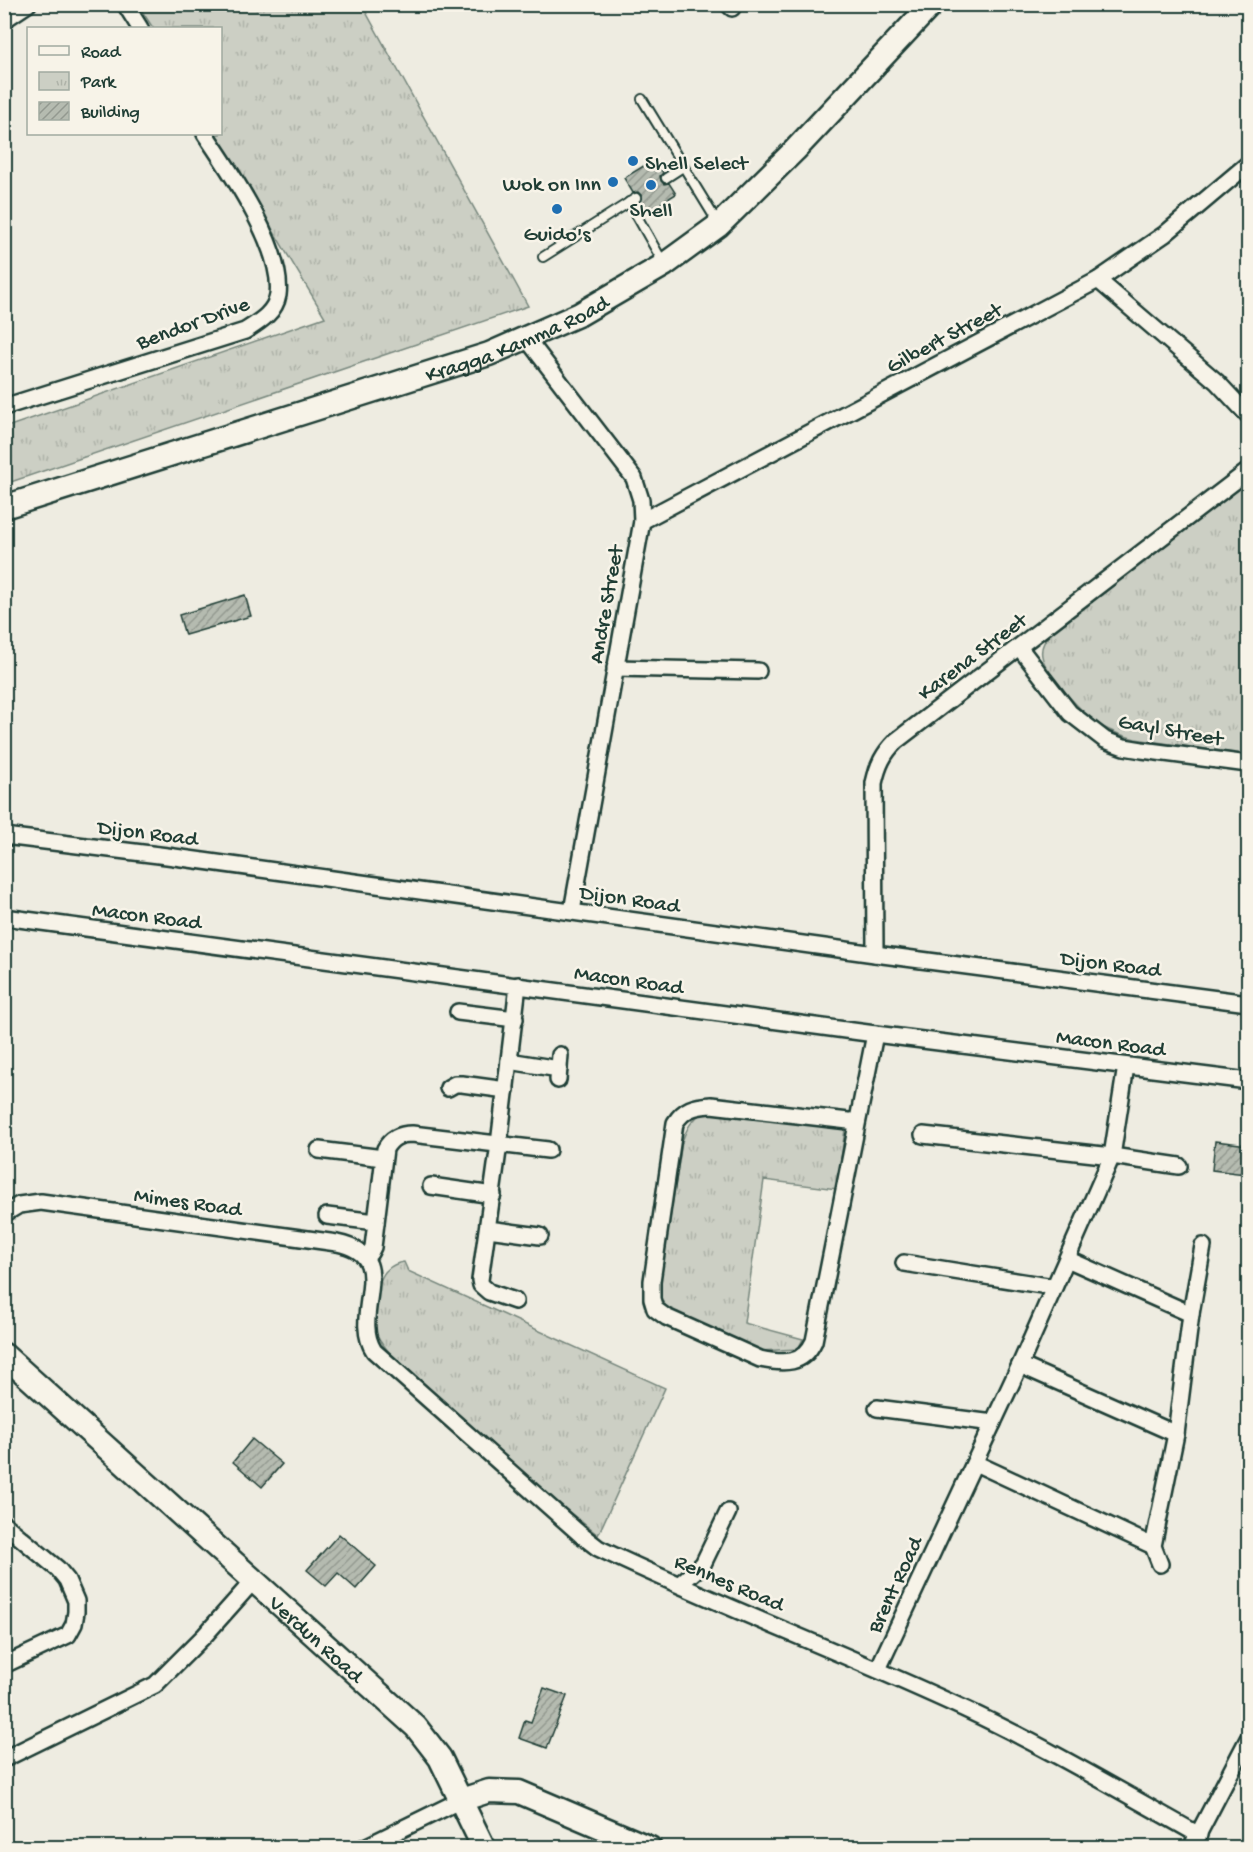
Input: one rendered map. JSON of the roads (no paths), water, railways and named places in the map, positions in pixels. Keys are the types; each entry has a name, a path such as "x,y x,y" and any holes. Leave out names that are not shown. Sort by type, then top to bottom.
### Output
{"main road":[{"name":"Kragga Kamma Road","path":"4,507 489,354 580,314 664,265 719,225 795,150 932,4"},
{"name":"Verdun Road","path":"5,1356 416,1727 440,1758 484,1848"},
{"path":"461,1800 489,1791 519,1792 650,1848"}],"street":[{"path":"4,20 28,4"},
{"path":"126,4 139,27"},
{"name":"Bendor Drive","path":"4,407 245,331 266,318 278,296 277,276 270,249 249,201 206,135"},
{"name":"Gilbert Street","path":"642,521 1098,280 1165,234 1248,164"},
{"path":"1098,280 1217,382 1248,415"},
{"name":"Andre Street","path":"527,339 634,478 641,500 642,521 572,911"},
{"name":"Karena Street","path":"875,954 874,783 885,752 896,741 1248,471"},
{"name":"Gayl Street","path":"1019,647 1070,713 1106,740 1142,750 1248,764"},
{"path":"615,668 758,671"},
{"name":"Dijon Road","path":"4,836 179,857 875,954 1248,1003"},
{"name":"Macon Road","path":"4,917 875,1034 1248,1081"},
{"path":"515,1301 489,1292 481,1285 518,985"},
{"path":"458,1012 515,1019"},
{"path":"857,1122 711,1105 689,1108 680,1114 675,1123 655,1257 651,1291 655,1309 666,1317 760,1359 789,1362 809,1352 814,1341 875,1034"},
{"path":"509,1061 559,1068"},
{"name":"Brent Road","path":"878,1669 1020,1365 1112,1156 1126,1066"},
{"path":"448,1088 455,1084 462,1084 506,1090"},
{"path":"365,1256 372,1251 383,1158 388,1143 399,1135 548,1150"},
{"path":"924,1136 1112,1156 1179,1166"},
{"path":"319,1150 383,1158"},
{"path":"431,1186 493,1195"},
{"name":"Mimes Road","path":"4,1214 19,1206 41,1202 337,1243 355,1248 365,1256"},
{"path":"327,1216 376,1222"},
{"path":"488,1229 540,1237"},
{"path":"1160,1564 1153,1546 1176,1434 1191,1314 1203,1246"},
{"name":"Rennes Road","path":"365,1256 371,1269 366,1330 369,1345 598,1548 878,1669 1007,1729 1195,1841"},
{"path":"1067,1259 1191,1314"},
{"path":"904,1263 1054,1287"},
{"path":"1020,1365 1176,1434"},
{"path":"877,1408 993,1423"},
{"path":"975,1462 1153,1546"},
{"path":"680,1584 703,1564 728,1512"},
{"path":"4,1524 58,1569 67,1580 73,1592 76,1612 74,1624 68,1635 4,1665"},
{"path":"4,1759 155,1685 205,1635 254,1580"},
{"path":"1195,1841 1248,1739"},
{"path":"363,1848 461,1800"}],"lane":[{"path":"642,99 719,225"},
{"path":"666,178 683,167"},
{"path":"543,257 633,200 664,265"}],"place":[{"name":"Shell Select","path":"633,161"},
{"name":"Wok on Inn","path":"613,182"},
{"name":"Shell","path":"651,185"},
{"name":"Guido's","path":"557,209"}]}
